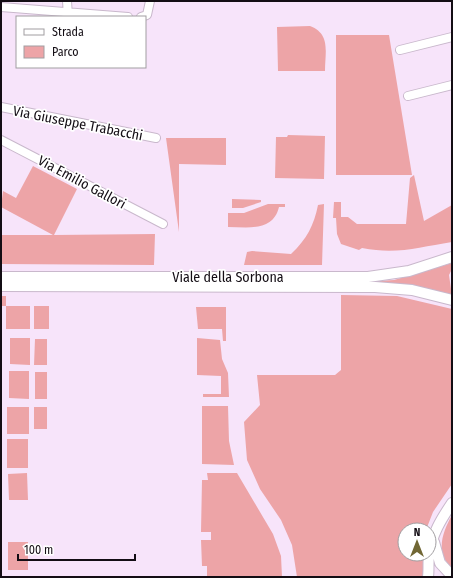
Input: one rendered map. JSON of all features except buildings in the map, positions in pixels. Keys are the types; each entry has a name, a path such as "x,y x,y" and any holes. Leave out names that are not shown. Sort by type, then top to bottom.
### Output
{"street":[{"path":"67,1 68,15"},
{"path":"144,16 146,15 150,1"},
{"path":"1,7 68,15 98,16"},
{"path":"400,50 452,37"},
{"path":"408,96 452,85"},
{"name":"Via Giuseppe Trabacchi","path":"1,108 156,138"},
{"name":"Via Emilio Gallori","path":"1,140 163,224"},
{"name":"Viale della Sorbona","path":"1,277 368,277 409,271 452,257"},
{"name":"Viale della Sorbona","path":"1,286 375,287 412,290 452,300"},
{"path":"437,529 441,519 452,503"},
{"path":"437,553 438,559 445,570 452,576"},
{"path":"428,577 429,562"}],"green space":[{"path":"310,26 317,29 324,39 326,51 325,71 278,71 277,27"},
{"path":"336,35 389,35 412,175 336,175"},
{"path":"288,135 325,136 324,179 275,178 276,137 287,137"},
{"path":"166,138 226,138 226,165 179,164 179,232"},
{"path":"33,166 77,189 54,235 155,234 154,265 1,264 1,235 53,235 1,207 3,191 16,198"},
{"path":"414,175 424,221 452,205 452,242 408,250 386,251 362,248 359,250 341,244 337,234 336,218 333,218 334,202 341,202 341,217 348,217 357,224 406,224 410,178"},
{"path":"232,199 261,200 261,202 243,208 232,208"},
{"path":"268,204 285,204 285,207 279,207 276,215 266,224 251,227 228,227 228,213 244,213"},
{"path":"324,204 322,265 244,265 247,252 252,251 291,254 306,237 318,205"},
{"path":"452,263 452,269 449,275 452,296 420,287 361,282 394,280"},
{"path":"341,295 397,296 452,309 452,484 433,512 429,522 397,522 397,562 423,562 423,577 297,577 292,545 281,520 260,489 247,460 244,422 260,405 257,375 335,375 341,370"},
{"path":"1,296 6,296 6,306 1,306"},
{"path":"6,306 30,306 30,329 6,329"},
{"path":"34,306 49,306 49,329 34,329"},
{"path":"196,307 226,307 226,341 223,341 222,329 198,329"},
{"path":"10,338 30,338 30,365 10,364"},
{"path":"197,338 220,340 222,359 228,373 229,397 203,397 203,394 221,394 221,376 197,375"},
{"path":"35,339 47,339 47,365 34,365"},
{"path":"9,371 29,371 29,399 9,398"},
{"path":"35,372 47,372 47,399 35,399"},
{"path":"202,406 228,406 229,441 234,465 202,464"},
{"path":"7,407 29,407 29,434 7,434"},
{"path":"34,407 47,407 47,429 34,429"},
{"path":"7,439 28,439 28,468 7,468"},
{"path":"27,473 28,500 9,500 8,474"},
{"path":"207,473 237,473 273,534 281,556 282,577 207,577 207,566 202,566 201,540 211,540 211,532 201,532 202,480 208,480"},
{"path":"452,515 452,568 443,556 442,543 445,529"},
{"path":"8,542 28,542 28,570 8,570"}]}
